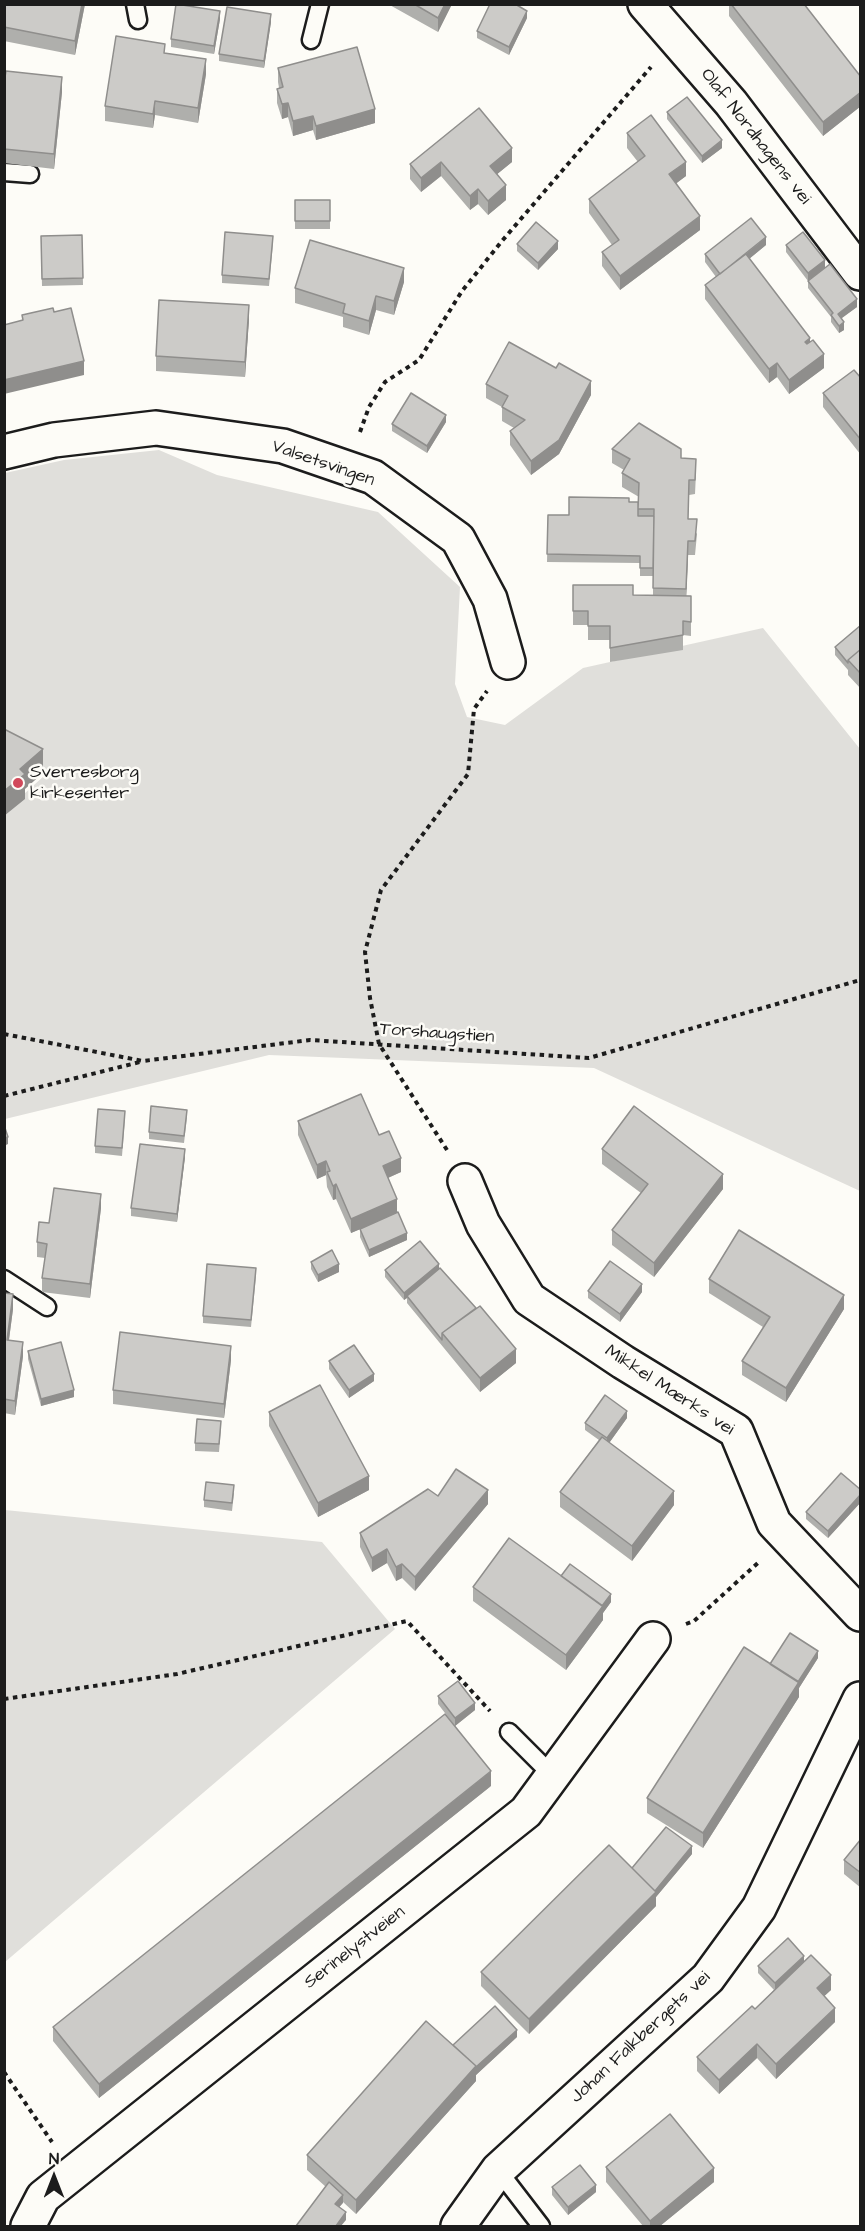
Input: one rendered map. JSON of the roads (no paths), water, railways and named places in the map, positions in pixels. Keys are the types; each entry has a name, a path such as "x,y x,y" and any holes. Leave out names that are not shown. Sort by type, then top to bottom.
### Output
{"street":[{"name":"Olaf Nordhagens vei","path":"645,4 730,103 861,273"},
{"name":"Valsetsvingen","path":"4,452 54,440 156,428 283,446 373,477 458,539 490,599 508,662"},
{"name":"Mikkel Mærks vei","path":"465,1181 483,1224 529,1299 623,1362 736,1431 774,1523 861,1614"},
{"name":"Serinelystveien","path":"28,2226 43,2197 526,1812 652,1639"},
{"name":"Johan Falkbergets vei","path":"458,2226 498,2170 708,1978 759,1908 861,1699"}],"lane":[{"path":"311,40 320,4"},
{"path":"4,172 30,174"},
{"path":"4,1279 47,1307"},
{"path":"509,1732 553,1776"},
{"path":"498,2170 541,2226"}],"place":[{"name":"Sverresborg kirkesenter","path":"18,783"}]}
